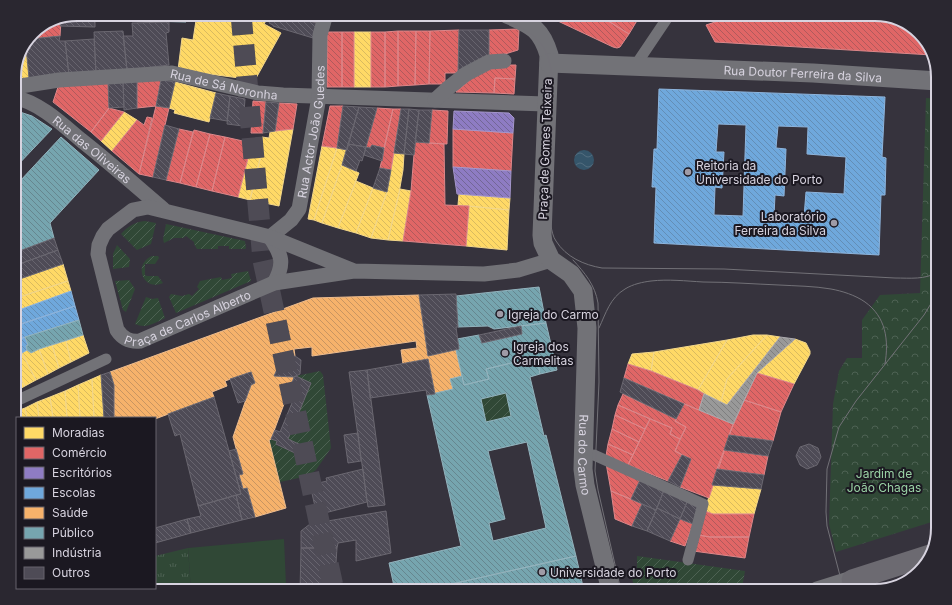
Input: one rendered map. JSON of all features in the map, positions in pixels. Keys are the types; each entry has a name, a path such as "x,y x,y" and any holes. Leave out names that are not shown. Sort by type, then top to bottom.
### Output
{"main road":[{"path":"856,584 923,558"}],"street":[{"name":"Rua Actor João Guedes","path":"270,238 291,220 299,209 319,97 320,35 324,21"},
{"path":"523,21 538,31 545,41 549,55 549,63"},
{"path":"635,66 665,21"},
{"path":"435,100 466,74 488,62 504,61"},
{"name":"Praça de Gomes Teixeira","path":"551,260 543,243 542,228 546,104 549,63 668,68"},
{"name":"Rua Doutor Ferreira da Silva","path":"668,68 806,73 931,81"},
{"name":"Rua de Sá Noronha","path":"21,86 59,80 172,73 258,93 319,97 546,104"},
{"name":"Rua das Oliveiras","path":"21,99 26,100 50,114 115,167 164,210"},
{"name":"Praça de Carlos Alberto","path":"354,271 270,238 148,207 133,210 108,229 99,245 98,254 117,330 123,338 133,341 140,341 274,283 354,271 484,274 518,270 551,260"},
{"path":"270,238 281,256 281,270 274,283"},
{"name":"Rua do Carmo","path":"551,260 571,274 583,291 587,328 583,469 585,485 609,584"},
{"path":"21,399 106,359"},
{"path":"594,455 703,504 688,560"}],"green space":[{"name":"Jardim de João Chagas","path":"926,98 931,98 931,522 836,552 829,524 833,404 839,371 847,358 862,358 862,320 880,295 920,293"},
{"path":"145,221 156,223 151,244 137,250 121,234 132,225"},
{"path":"166,224 245,241 246,248 229,249 229,246 218,246 218,249 197,249 194,242 186,236 183,238 174,238 164,243 163,239"},
{"path":"117,245 130,259 129,267 113,269 113,254"},
{"path":"152,256 158,256 159,258 155,264 145,264 145,275 158,276 163,283 156,285 150,284 146,281 142,271 146,260"},
{"path":"248,271 251,281 176,313 169,297 171,294 182,296 189,294 192,296 199,289 197,287 200,281 221,277 222,280 232,278 231,274"},
{"path":"129,280 135,289 126,312 123,310 115,281"},
{"path":"146,297 152,299 158,298 165,318 147,326 135,324"},
{"path":"320,371 323,375 331,448 316,470 308,476 280,482 269,440 271,439 277,441 276,445 297,454 301,445 288,439 311,383 296,376"},
{"path":"506,393 511,416 486,422 481,399"},
{"path":"284,539 286,584 191,584 188,548"},
{"path":"188,548 191,584 156,584 156,556"},
{"path":"637,556 745,571 743,584 633,584 631,574 637,574"}],"water":[{"path":"584,150 591,153 594,160 591,167 584,170 577,167 574,160 577,153"}],"building: Moradias":[{"path":"196,21 266,21 264,24 281,33 255,80 178,70 182,38 193,40"},
{"path":"354,32 371,32 371,87 354,87"},
{"path":"27,53 29,78 21,79 23,63"},
{"path":"175,82 216,93 209,122 174,113 175,110 169,108"},
{"path":"124,112 137,120 112,151 101,141"},
{"path":"293,129 279,206 250,200 262,150 260,150 262,137 269,138 270,132"},
{"path":"322,146 337,148 314,220 308,219"},
{"path":"337,148 347,150 322,223 314,220"},
{"path":"249,153 261,156 250,200 238,197"},
{"path":"394,153 404,154 403,170 388,240 371,238 387,192"},
{"path":"342,165 359,173 338,228 322,223"},
{"path":"356,181 373,188 356,233 338,228"},
{"path":"373,188 387,192 371,238 356,233"},
{"path":"400,189 411,191 403,241 388,240"},
{"path":"459,194 510,198 509,210 458,205"},
{"path":"469,206 509,210 507,250 466,246"},
{"path":"63,264 68,281 21,296 21,279"},
{"path":"68,281 71,291 21,309 21,297"},
{"path":"83,335 89,353 71,362 66,341"},
{"path":"753,335 767,335 727,379 721,402 698,390 727,340"},
{"path":"767,335 780,337 727,405 721,402 727,379"},
{"path":"795,339 806,343 810,354 794,384 757,373"},
{"path":"727,340 698,390 651,371 654,352"},
{"path":"66,341 71,362 59,368 52,345"},
{"path":"52,345 59,368 48,374 39,349"},
{"path":"39,349 48,374 36,380 22,353 27,350 31,353"},
{"path":"21,352 36,380 25,386 21,379"},
{"path":"654,352 651,371 628,364 632,354"},
{"path":"101,375 104,417 94,417 92,379"},
{"path":"21,379 25,386 21,388"},
{"path":"92,379 94,417 80,417 78,385"},
{"path":"78,385 80,417 67,417 65,391"},
{"path":"65,391 67,417 53,417 50,397"},
{"path":"50,397 53,417 39,417 37,402"},
{"path":"37,402 39,417 27,417 25,408"},
{"path":"25,408 27,417 21,417 21,409"},
{"path":"712,485 761,489 754,514 713,514 705,511"}],"building: Comércio":[{"path":"558,21 608,21 629,34 620,47 613,47"},
{"path":"608,21 637,21 629,34"},
{"path":"718,21 882,21 906,30 922,46 926,55 715,42 706,25"},
{"path":"61,24 60,36 37,38 49,29"},
{"path":"519,29 518,50 489,59 489,30"},
{"path":"459,30 458,73 445,73 445,84 429,84 430,31"},
{"path":"398,31 416,31 415,85 398,86"},
{"path":"398,31 398,86 385,87 385,32"},
{"path":"416,31 430,31 429,84 415,85"},
{"path":"327,32 342,32 342,87 327,87"},
{"path":"342,32 354,32 354,87 342,87"},
{"path":"371,32 385,32 385,87 371,87"},
{"path":"507,65 516,65 515,79 495,78 494,93 456,92 480,71"},
{"path":"495,78 515,79 514,94 494,93"},
{"path":"161,80 156,106 137,108 137,81"},
{"path":"108,82 109,108 91,132 53,102 59,84"},
{"path":"253,101 266,102 263,133 251,133"},
{"path":"279,103 297,104 293,129 275,131"},
{"path":"156,106 169,108 153,177 139,174"},
{"path":"330,106 343,106 337,148 322,146"},
{"path":"109,108 124,112 101,141 91,132"},
{"path":"377,108 393,109 384,148 372,145 370,148 366,147"},
{"path":"393,109 401,109 391,170 380,168"},
{"path":"432,110 448,111 447,144 429,143"},
{"path":"147,117 152,118 139,174 112,151 137,120 144,125"},
{"path":"179,129 193,132 180,183 166,180"},
{"path":"453,129 513,133 511,171 453,167"},
{"path":"194,130 210,134 196,187 180,183"},
{"path":"210,134 225,137 212,191 196,187"},
{"path":"225,137 252,143 238,197 212,191"},
{"path":"415,142 444,144 445,205 469,206 466,246 403,241 411,191"},
{"path":"628,364 651,371 698,390 704,394 699,410 624,378"},
{"path":"757,373 794,384 781,412 744,400"},
{"path":"623,394 676,419 675,421 686,427 680,439 670,434 672,428 618,405"},
{"path":"744,400 781,412 773,441 729,435"},
{"path":"684,404 733,424 709,498 680,487 691,459 675,451 686,427 675,421"},
{"path":"618,405 650,419 645,429 615,415"},
{"path":"615,415 645,429 639,442 612,429"},
{"path":"650,419 672,428 670,434 680,439 675,451 682,455 668,481 628,465"},
{"path":"612,429 639,442 633,455 608,444"},
{"path":"608,444 633,455 628,465 606,456"},
{"path":"724,450 768,456 764,475 717,469"},
{"path":"606,463 641,478 631,499 611,491"},
{"path":"611,491 642,504 632,526 615,519"},
{"path":"705,511 713,514 754,514 749,537 710,537 698,535"},
{"path":"680,519 693,524 685,546 670,541"},
{"path":"698,535 710,537 749,537 745,558 693,551"}],"building: Escritórios":[{"path":"454,111 509,113 514,118 513,133 453,129"},
{"path":"453,167 511,171 510,198 457,194"}],"building: Escolas":[{"name":"Reitoria da Universidade do Porto","path":"659,89 885,97 882,157 886,158 885,195 881,195 879,255 654,243 656,187 652,187 654,149 657,149","holes":["718,124 746,125 743,216 714,215 715,187 722,188 724,152 716,152","778,126 808,127 807,154 846,157 844,194 806,192 804,217 774,216 775,195 784,196 786,149 776,148"]},
{"path":"71,291 75,306 21,324 21,309"},
{"path":"75,306 79,320 21,339 21,324"},
{"path":"25,337 28,345 26,346 27,350 22,353 21,339"}],"building: Saúde":[{"path":"419,295 428,356 456,350 462,376 450,379 453,389 435,394 428,359 403,364 401,350 417,348 416,341 312,356 312,347 294,349 295,356 281,361 274,376 294,377 271,439 269,440 286,508 255,517 247,488 243,489 239,475 243,474 233,437 251,385 255,383 251,372 225,381 227,386 212,392 214,397 156,419 156,417 114,417 114,385 110,372 313,298"}],"building: Público":[{"path":"146,21 186,21 186,22"},
{"path":"21,112 32,116 52,129 21,162"},
{"path":"61,137 99,170 50,223 54,238 21,250 21,180"},
{"name":"Igreja do Carmo","path":"539,287 546,323 494,329 488,326 458,327 456,296"},
{"path":"79,320 83,335 31,353 27,350 26,346 28,345 25,337"},
{"name":"Igreja dos Carmelitas","path":"546,323 557,370 540,374 537,357 486,369 489,379 464,385 456,350 459,349 457,339 479,335 482,343 522,334 521,326"},
{"path":"537,357 540,374 530,377 576,556 452,584 394,584 389,563 461,546 427,395 453,389 450,379 462,376 464,385 489,379 486,369","holes":["506,393 511,416 486,422 481,399","527,442 546,528 493,541 489,523 505,519 488,451"]},
{"name":"Universidade do Porto","path":"576,556 582,584 452,584"}],"building: Indústria":[{"path":"780,337 795,339 757,373 733,424 699,410 704,394 727,405"}],"building: Outros":[{"path":"95,21 95,27 60,26 60,24 66,22"},
{"path":"270,21 308,21 317,23 313,38 273,26 269,23"},
{"path":"169,22 169,32 166,33 169,65 127,70 123,36 133,36 132,23"},
{"path":"459,30 489,30 489,59 458,73"},
{"path":"123,31 127,70 96,73 94,32"},
{"path":"60,36 59,41 65,41 69,75 29,78 27,53 37,38"},
{"path":"94,39 96,73 69,75 65,41"},
{"path":"161,80 175,82 169,108 156,106"},
{"path":"123,81 124,107 109,108 108,82"},
{"path":"123,81 137,81 137,108 124,110"},
{"path":"216,93 230,96 227,121 210,118"},
{"path":"230,96 245,99 243,126 227,124"},
{"path":"266,102 279,103 275,131 263,133"},
{"path":"343,106 359,107 347,150 337,148"},
{"path":"359,107 377,108 366,147 348,144"},
{"path":"401,109 409,109 404,154 394,153"},
{"path":"409,109 419,110 414,155 404,154"},
{"path":"419,110 432,110 429,143 415,142"},
{"path":"165,125 179,129 166,180 153,177"},
{"path":"348,144 366,147 362,161 360,160 356,171 342,165"},
{"path":"372,145 384,148 382,161 364,155 366,147 370,148"},
{"path":"380,168 391,170 387,192 373,188"},
{"path":"54,238 58,250 21,263 21,250"},
{"path":"58,250 63,264 21,279 21,263"},
{"path":"456,294 458,327 456,327 459,349 428,356 419,295"},
{"path":"521,326 522,334 482,343 479,335"},
{"path":"295,356 301,360 300,374 294,377 274,376 281,361"},
{"path":"428,359 435,394 427,395 426,390 370,398 367,370"},
{"path":"367,370 385,505 368,507 349,372"},
{"path":"110,372 114,385 114,417 104,417 101,375"},
{"path":"251,372 255,383 251,385 245,401 238,403 230,379"},
{"path":"296,376 311,383 288,439 301,445 297,454 276,444 277,441 271,439 275,430 280,432 294,398 288,395 294,377"},
{"path":"624,378 684,404 676,419 620,392"},
{"path":"214,397 241,494 198,506 180,434 175,436 168,414"},
{"path":"358,433 361,461 348,463 344,435"},
{"path":"729,435 773,441 768,456 724,450"},
{"path":"809,444 818,448 821,457 817,465 807,469 800,465 796,456 800,447"},
{"path":"236,449 243,474 239,475 243,489 247,488 255,517 242,520 236,495 241,494 229,451"},
{"path":"682,455 691,459 680,487 668,481"},
{"path":"363,469 367,502 317,515 310,485 327,481 326,478"},
{"path":"717,469 764,475 761,489 712,485"},
{"path":"641,478 664,490 656,510 631,499"},
{"path":"664,490 687,502 680,519 657,508"},
{"path":"236,495 242,520 191,533 187,519 201,516 198,506"},
{"path":"687,502 698,508 693,524 680,519"},
{"path":"642,504 656,510 647,531 632,526"},
{"path":"657,508 680,519 670,541 647,531"},
{"path":"386,511 391,553 356,561 356,540 338,543 337,548 301,548 301,531 310,524"},
{"path":"187,519 191,533 156,543 156,528"},
{"path":"301,548 337,548 334,584 300,584"}],"tunnel":[{"path":"242,21 263,260 332,584"}],"tram line":[{"path":"507,21 529,33 540,42 546,52 550,65 554,94 551,226 554,238 560,247 570,256 589,265 602,268 724,269 895,278 917,278 931,275"},
{"path":"573,260 589,280 595,291 598,303 599,382 595,471 619,584"},
{"path":"599,328 612,301 628,287 645,282 657,280 677,280 825,288 844,292 857,297 865,302 878,315 882,322 886,338 887,346 885,364"},
{"path":"842,584 827,526 826,512 827,469 839,427 856,401 924,315 931,304"}],"place":[{"name":"Reitoria da Universidade do Porto","path":"688,172"},
{"name":"Laboratório Ferreira da Silva","path":"834,223"},
{"name":"Igreja do Carmo","path":"500,314"},
{"name":"Igreja dos Carmelitas","path":"505,353"},
{"name":"Universidade do Porto","path":"542,572"}]}
